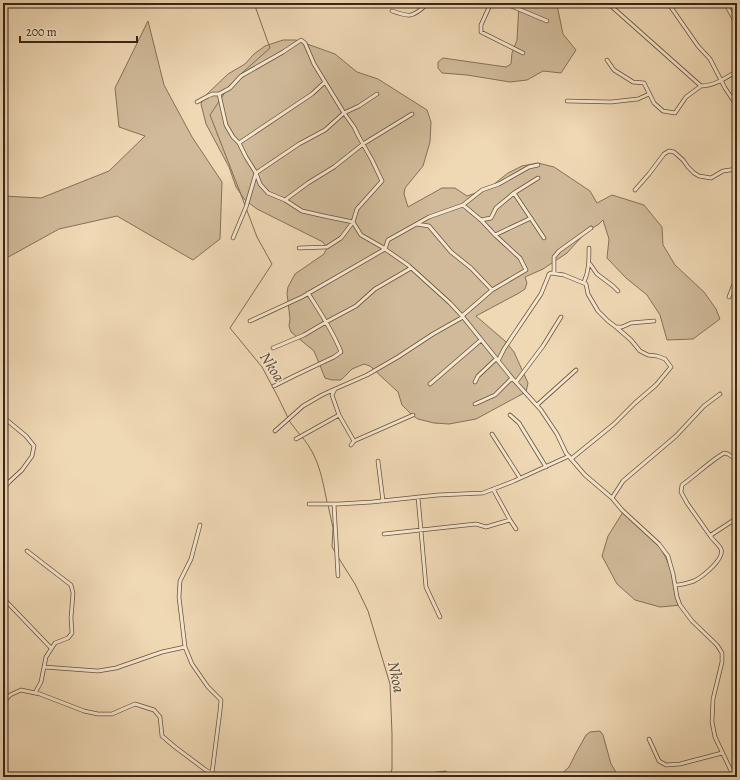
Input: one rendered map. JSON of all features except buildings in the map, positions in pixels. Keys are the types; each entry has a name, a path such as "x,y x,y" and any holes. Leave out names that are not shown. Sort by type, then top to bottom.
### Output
{"street":[{"path":"392,11 412,16 418,13 426,5 425,3"},
{"path":"491,3 481,25 481,32 523,53"},
{"path":"504,3 547,21"},
{"path":"595,3 597,5 611,6 701,86"},
{"path":"668,3 698,46 710,59 737,106"},
{"path":"725,3 737,24"},
{"path":"197,102 208,96 219,94 230,88 241,76 301,40 305,44 314,64 354,127 382,181 357,209 353,222 341,238 327,247 299,248"},
{"path":"607,60 614,70 633,82 644,83 654,103 663,111 675,113 686,97 701,86 706,86 722,80 737,71"},
{"path":"239,143 312,94 325,82"},
{"path":"219,94 226,125 233,138 239,143 256,173 260,184 268,192 285,200 302,211 353,222 361,235 385,249 411,268 450,303 512,378 537,405 557,434 566,453 585,476 612,498 622,510 659,544 668,556 680,605 692,621 717,645 722,653 722,662 713,698 712,722 715,737 734,777"},
{"path":"233,238 246,207 256,173 299,144 326,130 344,113 360,106 377,94"},
{"path":"567,101 610,102 638,99 649,94"},
{"path":"285,200 363,144 412,114"},
{"path":"634,190 664,154 669,151 674,152 691,170 699,176 710,178 723,171 737,169"},
{"path":"250,321 308,293 385,249 388,240 429,217 463,205 482,190 499,184 529,167 538,165"},
{"path":"481,220 490,218 496,208 514,193 538,178"},
{"path":"514,193 544,238"},
{"path":"275,431 304,406 322,395 367,375 398,357 462,317 492,290 526,270 520,258 481,220 463,205"},
{"path":"495,235 531,218"},
{"path":"417,224 429,226 451,252 471,268 492,290"},
{"path":"554,273 554,257 559,251 591,228"},
{"path":"584,282 588,274 590,264 589,248"},
{"path":"590,264 597,274 618,291"},
{"path":"273,348 304,335 356,306 375,289 411,268"},
{"path":"309,504 383,501 483,493 570,458 614,424 634,403 656,385 670,367 664,359 657,356 648,355 640,351 608,321 598,311 588,294 586,284 584,282 564,275 551,273 549,274 542,294 497,360 478,376 475,382"},
{"path":"728,297 737,276"},
{"path":"274,386 296,374 334,357 341,352 326,322 308,293"},
{"path":"516,382 561,317"},
{"path":"616,327 622,327 631,323 654,321"},
{"path":"430,384 481,340"},
{"path":"537,405 576,370"},
{"path":"474,404 495,395 512,378"},
{"path":"335,389 332,396 339,415 354,441"},
{"path":"612,498 623,481 676,436 704,406 720,394"},
{"path":"296,439 339,415"},
{"path":"351,444 354,441 413,415"},
{"path":"510,415 520,423 546,467"},
{"path":"3,417 26,436 34,446 32,456 22,470 3,490"},
{"path":"492,434 520,478"},
{"path":"676,585 694,581 705,574 719,559 721,554 721,550 687,504 681,492 682,485 714,459 724,453 737,460"},
{"path":"378,460 383,501"},
{"path":"493,489 516,529"},
{"path":"418,497 426,587 440,617"},
{"path":"334,504 338,576"},
{"path":"711,537 711,535 715,532 737,518"},
{"path":"384,534 476,524 486,527 510,520"},
{"path":"200,525 191,559 180,581 179,597 185,647 192,664 208,687 221,700 212,773"},
{"path":"27,551 71,585 73,593 71,618 72,633 68,638 55,643 51,648 46,657 41,682 35,693"},
{"path":"3,598 51,648"},
{"path":"44,666 98,671 116,668 162,652 185,647"},
{"path":"3,703 10,695 21,690 35,693 84,711 98,714 112,714 135,704 154,710 160,717 162,736 207,771 221,777"},
{"path":"649,739 659,761 666,765 680,764 722,753"}],"shaded area":[{"path":"519,3 558,3 557,5 563,34 576,50 561,73 543,71 527,80 510,82 467,75 442,73 438,68 438,62 443,58 506,67 511,64 512,53 517,40"},
{"path":"148,21 164,85 192,137 222,182 220,239 193,260 117,216 59,229 3,260 3,196 41,198 109,171 145,136 119,127 115,88"},
{"path":"283,40 296,40 335,54 357,72 378,79 427,110 431,122 430,142 423,166 405,188 404,194 408,207 442,188 455,188 467,196 488,189 508,173 522,166 538,163 554,167 590,191 597,203 612,195 644,205 662,227 663,245 675,265 704,292 716,309 720,319 693,339 667,340 660,315 647,295 626,278 607,258 609,239 603,220 586,232 567,253 543,269 525,277 527,283 525,289 476,316 505,341 514,352 528,383 526,392 476,419 449,424 434,423 418,419 412,415 402,405 398,392 370,366 364,364 352,369 341,380 325,378 314,351 291,332 289,326 290,319 287,293 288,287 295,274 324,254 327,248 323,242 257,209 245,200 236,187 229,167 206,124 201,104 203,98 228,74 245,64 254,54 265,46"},
{"path":"623,512 657,544 662,551 672,573 681,605 660,607 635,600 617,584 602,556 608,536"},
{"path":"600,731 603,735 611,764 619,777 558,777 569,767 586,735 590,732"},
{"path":"446,771 450,777 433,777 430,773"}],"waterway":[{"name":"Nkoa","path":"242,73 270,48 255,6 252,3"},
{"name":"Nkoa","path":"228,87 237,78"},
{"name":"Nkoa","path":"222,97 225,92"},
{"name":"Nkoa","path":"220,100 210,115 245,205"},
{"name":"Nkoa","path":"246,208 257,237 272,264 230,328 262,367 290,422 300,435"},
{"name":"Nkoa","path":"302,437 316,460 327,502"},
{"name":"Nkoa","path":"328,505 333,528 332,547 336,553"},
{"name":"Nkoa","path":"338,557 355,584 368,611 390,684 392,734 392,769 390,777"}]}
